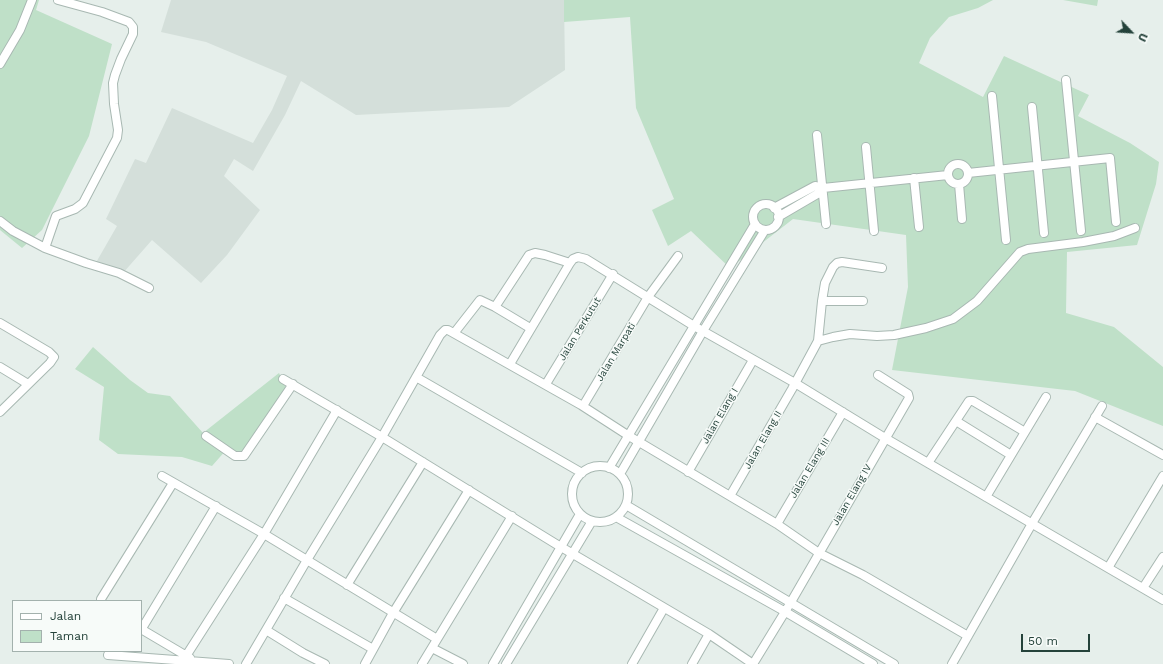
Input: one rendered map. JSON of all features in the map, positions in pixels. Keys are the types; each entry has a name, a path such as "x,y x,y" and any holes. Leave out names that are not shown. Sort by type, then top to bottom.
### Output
{"street":[{"path":"0,64 20,30 32,0"},
{"path":"45,248 56,216 75,209 83,203 117,138 118,130 114,104 113,83 133,34 133,27 129,22 102,12 58,0"},
{"path":"1066,80 1081,231"},
{"path":"992,96 1006,240"},
{"path":"1032,107 1044,233"},
{"path":"817,135 826,224"},
{"path":"866,147 874,231"},
{"path":"968,173 1110,158 1116,222"},
{"path":"957,164 963,165 968,173 967,179 959,184 953,183 948,175 951,166 957,164"},
{"path":"774,208 815,186 822,188 948,175"},
{"path":"914,178 919,228"},
{"path":"959,184 962,219"},
{"path":"778,216 819,193 822,188"},
{"path":"763,205 774,208 778,216 777,224 768,230 757,227 753,216 756,209 763,205"},
{"path":"0,221 13,231 45,248 119,273 149,288"},
{"path":"609,468 755,224"},
{"path":"882,268 842,262 837,264 828,274 822,301 818,341 850,334 877,336 894,335 926,328 948,321 965,311 977,300 1020,252 1028,249 1083,242 1114,236 1136,228"},
{"path":"620,474 703,331 765,230"},
{"path":"495,307 529,255 535,253 570,263"},
{"name":"Jalan Marpati","path":"583,406 648,297 678,256"},
{"path":"510,364 570,263 573,259 578,257 586,259 613,274 694,326 795,383 885,438 1163,600"},
{"name":"Jalan Perkutut","path":"546,384 613,274"},
{"path":"455,332 480,300 495,307 530,328"},
{"path":"822,301 863,301"},
{"path":"0,323 49,352 54,357 50,363 1,410"},
{"path":"246,664 284,598 382,437 442,332 445,330 455,332 546,384 688,472 777,524 819,553 863,576 968,636"},
{"name":"Jalan Elang II","path":"730,496 818,341"},
{"name":"Jalan Elang I","path":"688,472 753,360"},
{"path":"0,367 28,384"},
{"name":"Jalan Elang IV","path":"753,664 784,611 791,602 910,396 878,375"},
{"path":"416,377 582,473"},
{"path":"283,379 382,437 664,608 710,634 753,664"},
{"path":"206,436 235,456 244,456 293,384"},
{"path":"986,497 1046,397"},
{"path":"928,463 969,401 972,400 1025,432"},
{"path":"952,664 1032,523 1102,406"},
{"path":"186,656 264,534 337,410"},
{"name":"Jalan Elang III","path":"777,524 843,412"},
{"path":"1095,417 1163,455"},
{"path":"956,421 1011,455"},
{"path":"347,585 423,462"},
{"path":"595,467 609,468 620,474 627,486 628,492 626,505 616,517 605,522 592,521 580,514 574,503 573,490 582,473 595,467"},
{"path":"162,476 264,534 437,640"},
{"path":"1108,568 1163,476"},
{"path":"101,600 173,483"},
{"path":"365,664 393,613 469,490"},
{"path":"626,505 894,664"},
{"path":"142,628 216,506"},
{"path":"493,664 580,514"},
{"path":"422,664 512,516"},
{"path":"616,517 784,611 872,664"},
{"path":"506,664 592,521"},
{"path":"1143,588 1163,557"},
{"path":"284,598 373,649"},
{"path":"632,664 664,608"},
{"path":"266,630 303,654 325,664"},
{"path":"142,631 199,662"},
{"path":"692,664 710,634"},
{"path":"432,648 463,664"},
{"path":"108,655 128,654 229,664"}],"shaded area":[{"path":"171,0 564,0 565,70 509,107 356,115 301,81 285,115 253,171 234,159 224,176 260,210 227,255 201,283 152,240 123,273 94,266 117,226 106,219 135,159 146,163 172,108 253,143 272,110 287,76 206,42 161,32"}],"green space":[{"path":"0,0 39,0 36,10 112,44 89,136 42,230 22,248 0,230"},
{"path":"564,0 993,0 978,8 949,17 930,38 919,63 983,97 1004,56 1089,95 1078,116 1130,143 1159,162 1156,184 1137,245 1067,252 1066,313 1114,327 1163,367 1163,426 1075,391 892,370 908,287 906,235 793,219 730,268 691,231 668,246 652,210 674,199 636,108 630,17 564,22"},
{"path":"1063,0 1098,0 1097,6"},
{"path":"93,347 130,380 148,393 170,396 203,433 279,373 289,394 246,457 227,449 212,466 182,457 118,454 99,440 104,387 75,369"}]}
